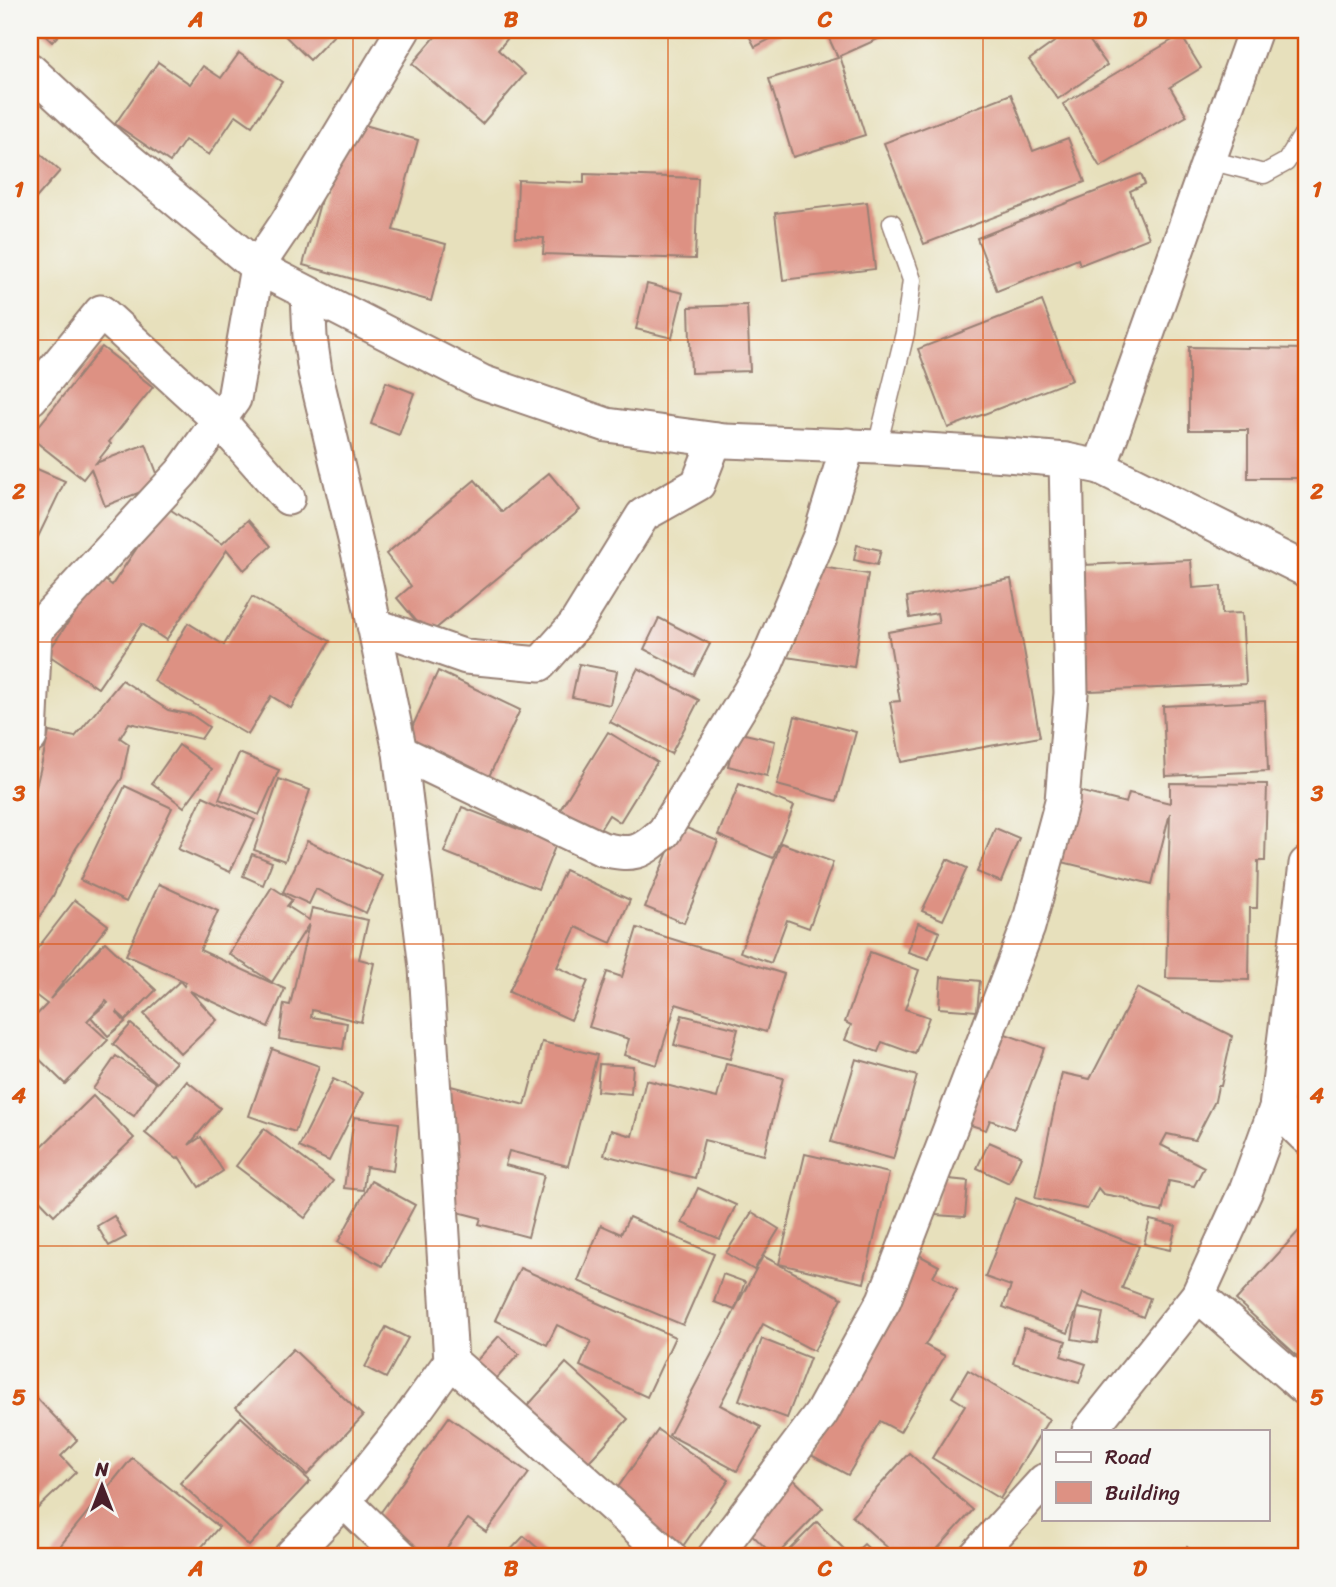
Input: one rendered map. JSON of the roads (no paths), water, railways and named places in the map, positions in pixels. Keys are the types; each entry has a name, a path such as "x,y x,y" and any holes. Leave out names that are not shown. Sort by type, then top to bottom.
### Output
{"street":[{"path":"30,737 35,631 183,472 234,399 257,267 286,224 403,30"},
{"path":"1100,467 1255,30"},
{"path":"30,70 113,147 257,267 482,382 607,425 715,440 862,446 1066,460 1100,467 1306,570"},
{"path":"290,1557 344,1501 451,1361 426,968 400,752 374,625 315,372 308,294"},
{"path":"31,398 101,312 219,421 288,498"},
{"path":"374,625 466,657 540,664 575,625 643,515 698,484 715,440"},
{"path":"400,752 602,849 624,854 646,849 664,832 765,666 820,536 862,446"},
{"path":"714,1557 821,1414 884,1300 1028,927 1062,801 1071,693 1066,460"},
{"path":"1090,1430 1198,1295 1246,1191 1276,1108 1306,864"},
{"path":"1276,1108 1306,1137"},
{"path":"1198,1295 1306,1389"},
{"path":"451,1361 670,1557"},
{"path":"975,1557 1042,1483"},
{"path":"344,1501 402,1557"}],"lane":[{"path":"1209,160 1264,174 1286,162 1306,130"},
{"path":"862,446 905,332 912,280 892,223"}]}
